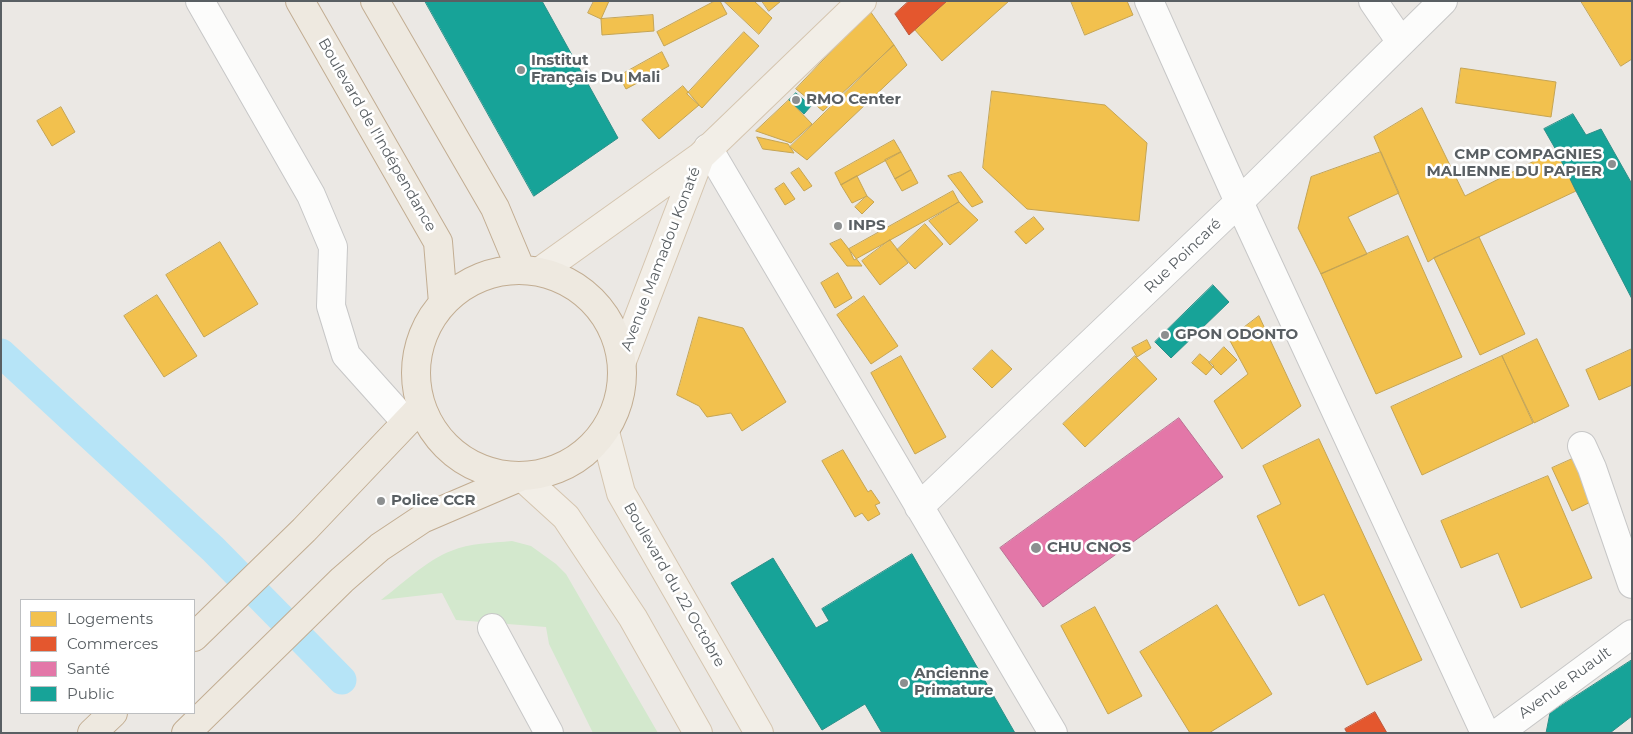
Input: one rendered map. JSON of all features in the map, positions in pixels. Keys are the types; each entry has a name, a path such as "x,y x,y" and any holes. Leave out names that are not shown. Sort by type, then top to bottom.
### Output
{"highway":[{"name":"Boulevard de l'Indépendance","path":"300,1 438,242 443,303"},
{"path":"375,1 531,270"},
{"path":"203,628 304,530 413,414 417,352 427,326 443,303 465,285 492,274 531,270 576,282 601,309 616,337 622,361 622,386 616,410 605,432 588,450 568,465 545,473 521,476 489,472 460,458 413,414"},
{"path":"186,733 342,580 380,547 422,519 521,476"},
{"path":"92,733 112,714"}],"main road":[{"name":"Avenue Mamadou Konaté","path":"531,270 704,153 859,2"},
{"name":"Avenue Mamadou Konaté","path":"622,361 704,153"},
{"name":"Boulevard du 22 Octobre","path":"605,432 621,493 759,733"},
{"path":"521,476 566,517 632,618 698,733"}],"street":[{"path":"1149,1 1239,202 1485,733"},
{"path":"1373,1 1401,42"},
{"name":"Rue Poincaré","path":"919,507 1239,202 1443,1"},
{"path":"205,3 311,195 333,247 332,306 346,355 413,414"},
{"path":"704,153 919,507 1052,733"},
{"path":"1582,446 1592,468 1632,584"},
{"path":"492,628 549,733"},
{"name":"Avenue Ruault","path":"1498,733 1632,634"}],"green space":[{"path":"512,541 531,546 556,564 566,574 658,733 593,733 549,644 546,627 456,620 442,593 381,600 442,555 466,546"}],"building: Logements":[{"path":"594,1 609,1 601,19 588,13"},
{"path":"715,1 720,1 727,14 664,46 657,32"},
{"path":"724,1 754,1 772,18 759,34"},
{"path":"762,1 781,1 769,11"},
{"path":"947,1 1009,1 942,61 915,30"},
{"path":"1071,1 1127,1 1133,15 1085,35"},
{"path":"1581,1 1632,1 1632,59 1621,66"},
{"path":"870,11 894,45 823,111 796,89"},
{"path":"653,15 654,31 602,35 601,19"},
{"path":"744,32 759,46 702,108 687,94"},
{"path":"894,45 907,65 807,160 790,147"},
{"path":"662,52 669,66 626,89 619,76"},
{"path":"1461,68 1556,82 1551,117 1456,103"},
{"path":"683,86 699,105 659,139 642,120"},
{"path":"992,91 1105,105 1147,143 1139,221 1027,209 983,168"},
{"path":"789,100 812,124 791,143 756,131"},
{"path":"61,107 75,132 52,146 37,121"},
{"path":"1422,108 1465,196 1556,150 1576,191 1428,262 1374,137"},
{"path":"757,137 788,144 794,153 763,149"},
{"path":"894,140 901,152 841,185 835,173"},
{"path":"901,152 911,170 895,179 885,160"},
{"path":"1381,152 1399,193 1348,217 1367,254 1321,274 1298,228 1311,177"},
{"path":"799,168 812,186 804,191 791,173"},
{"path":"911,170 918,183 902,191 895,179"},
{"path":"961,172 983,202 972,207 948,176"},
{"path":"857,176 867,196 852,203 841,185"},
{"path":"784,183 795,199 785,205 775,189"},
{"path":"953,191 959,202 854,260 849,249"},
{"path":"867,196 874,202 862,214 855,207"},
{"path":"959,202 978,220 950,245 929,221"},
{"path":"1034,217 1044,229 1026,244 1015,232"},
{"path":"925,224 943,244 915,269 897,250"},
{"path":"1408,236 1462,357 1376,394 1321,274"},
{"path":"1479,237 1525,334 1480,355 1434,258"},
{"path":"841,239 862,266 847,266 830,244"},
{"path":"890,240 908,263 880,285 862,261"},
{"path":"220,242 258,304 204,337 166,275"},
{"path":"838,273 852,298 835,308 821,283"},
{"path":"157,295 197,356 164,377 124,316"},
{"path":"864,296 898,346 871,364 837,315"},
{"path":"1259,316 1301,406 1242,449 1214,401 1248,374 1229,339"},
{"path":"699,317 743,328 786,402 742,431 731,413 707,417 699,406 677,395"},
{"path":"1537,339 1569,406 1534,423 1502,356"},
{"path":"1147,340 1151,348 1137,357 1132,348"},
{"path":"1224,347 1237,360 1221,375 1209,363"},
{"path":"1632,349 1632,385 1599,400 1586,370"},
{"path":"992,350 1012,369 992,388 973,369"},
{"path":"1200,354 1214,366 1206,375 1192,363"},
{"path":"901,356 946,437 915,454 871,373"},
{"path":"1135,356 1157,379 1085,447 1063,424"},
{"path":"1502,356 1533,423 1422,475 1391,407"},
{"path":"1319,439 1422,660 1367,685 1324,594 1299,606 1257,516 1281,504 1263,466"},
{"path":"843,450 868,492 871,490 880,503 875,505 880,514 868,521 862,513 855,517 822,461"},
{"path":"1579,456 1599,498 1572,511 1552,468"},
{"path":"1548,476 1592,578 1521,608 1498,553 1461,568 1441,521"},
{"path":"1217,605 1272,694 1209,733 1190,733 1140,652"},
{"path":"1095,607 1142,696 1108,714 1061,626"}],"building: Commerces":[{"path":"909,1 947,1 909,35 895,14"},
{"path":"1375,712 1387,733 1347,733 1345,729"}],"building: Santé":[{"path":"1179,418 1223,477 1043,607 1000,548"}],"building: Public":[{"name":"Institut Français Du Mali","path":"425,1 542,1 618,138 534,196"},
{"path":"796,93 811,106 804,114 789,100"},
{"path":"1573,114 1586,135 1601,129 1632,184 1632,299 1544,129"},
{"path":"1213,285 1229,302 1171,358 1155,342"},
{"path":"912,554 1015,733 882,733 865,704 822,730 731,583 773,558 816,628 829,621 822,609"},
{"path":"1632,660 1632,716 1610,733 1546,733 1550,713"}],"waterway":[{"path":"1,353 213,549 342,680"}],"place":[{"name":"Institut Français Du Mali","path":"521,70"},
{"name":"RMO Center","path":"796,100"},
{"name":"CMP COMPAGNIES MALIENNE DU PAPIER","path":"1612,164"},
{"name":"INPS","path":"838,226"},
{"name":"GPON ODONTO","path":"1165,335"},
{"name":"Police CCR","path":"381,501"},
{"name":"CHU CNOS","path":"1036,548"},
{"name":"Ancienne Primature","path":"904,683"}]}
